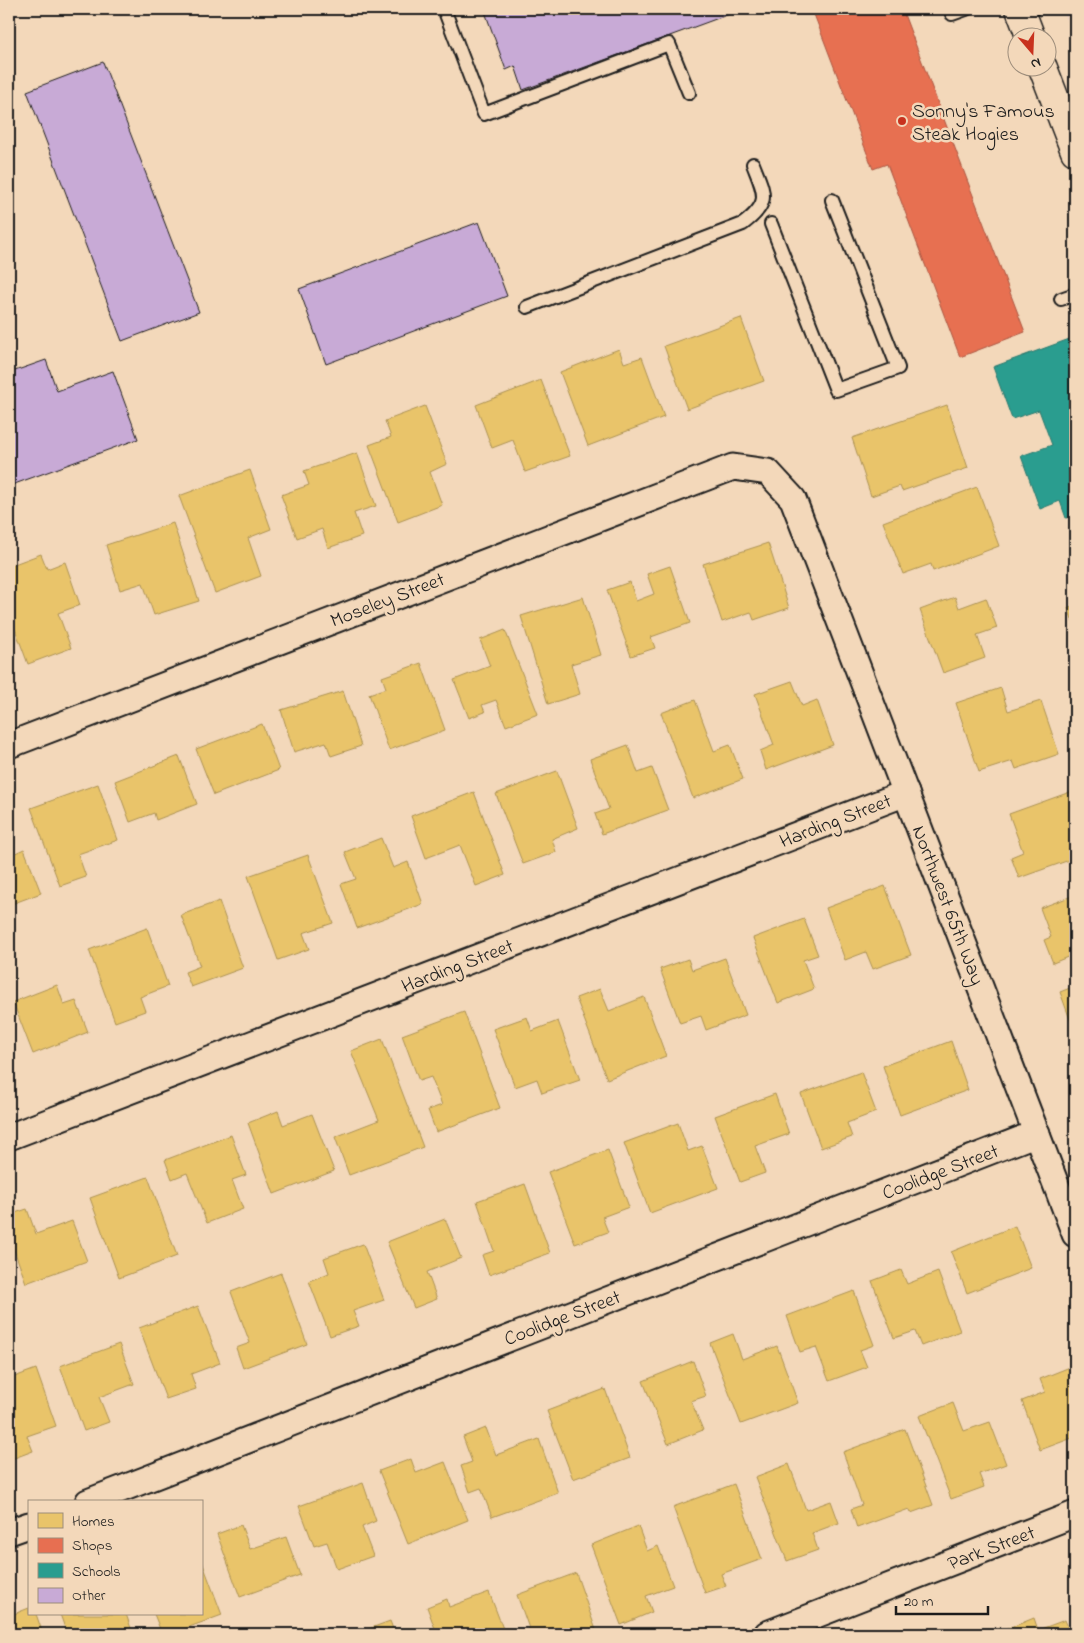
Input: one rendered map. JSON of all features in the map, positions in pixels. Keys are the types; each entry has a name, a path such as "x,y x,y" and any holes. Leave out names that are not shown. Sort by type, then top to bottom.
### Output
{"street":[{"path":"1020,9 1027,28"},
{"path":"1047,78 1070,123 1075,151"},
{"name":"Moseley Street","path":"9,745 733,467 768,472"},
{"name":"Northwest 65th Way","path":"768,472 793,499 1075,1234"},
{"name":"Harding Street","path":"9,1137 906,793"},
{"name":"Coolidge Street","path":"93,1500 1037,1133"},
{"name":"Park Street","path":"767,1634 1075,1514"},
{"path":"9,1532 28,1525"}],"lane":[{"path":"444,9 484,114 669,44 690,93"},
{"path":"952,14 966,9"},
{"path":"527,307 743,224 755,215 764,194 753,164"},
{"path":"771,224 836,390 898,368 832,200"},
{"path":"1061,299 1075,294"}],"shaded area":[{"path":"1063,9 1075,9 1075,40"}],"building: Homes":[{"path":"741,318 764,381 687,409 664,346"},
{"path":"619,349 624,363 642,357 664,417 588,446 560,372"},
{"path":"541,380 570,456 525,472 513,440 492,448 476,405"},
{"path":"947,405 968,468 902,491 900,486 871,496 852,438"},
{"path":"425,406 447,464 430,472 442,505 398,522 369,445 391,437 385,421"},
{"path":"357,453 376,506 354,513 362,536 328,548 322,529 297,538 281,495 309,485 304,471"},
{"path":"250,470 271,529 248,538 261,576 215,593 179,496"},
{"path":"977,487 999,546 933,571 931,564 903,574 883,522"},
{"path":"173,523 199,601 154,615 143,583 120,590 106,545"},
{"path":"768,543 789,608 754,620 751,612 722,622 703,564"},
{"path":"41,554 47,569 65,562 80,605 58,613 71,648 28,664 9,613 9,566"},
{"path":"670,566 690,623 651,637 655,648 631,656 607,590 630,582 636,601 654,594 647,574"},
{"path":"583,597 601,655 571,664 580,694 548,704 521,616"},
{"path":"955,597 959,608 986,598 997,628 977,635 985,658 943,673 920,610"},
{"path":"1075,605 1075,627 1068,608"},
{"path":"505,630 538,714 506,726 496,700 482,705 485,712 469,718 454,680 490,666 480,640"},
{"path":"1075,649 1075,665 1071,651"},
{"path":"421,663 445,730 389,750 369,694 386,688 382,677"},
{"path":"792,681 802,706 817,700 833,745 766,770 760,751 774,745 755,694"},
{"path":"1001,688 1008,711 1041,701 1059,754 1016,769 1013,761 979,772 956,703"},
{"path":"343,691 361,746 331,756 326,742 294,752 281,710"},
{"path":"695,700 714,751 730,745 743,779 693,798 661,713"},
{"path":"262,724 279,770 214,795 196,749"},
{"path":"628,745 638,773 652,768 668,810 602,834 595,814 609,809 590,759"},
{"path":"179,756 197,804 156,820 154,813 130,822 115,781"},
{"path":"557,771 578,828 552,839 556,852 523,864 496,794"},
{"path":"98,784 118,840 78,854 86,877 60,886 31,808"},
{"path":"474,792 505,875 476,886 460,845 426,858 411,816"},
{"path":"1070,792 1075,806 1075,858 1019,878 1011,857 1023,852 1009,814"},
{"path":"381,838 393,868 408,862 423,904 357,928 341,884 356,879 345,852"},
{"path":"24,849 41,893 9,905 9,856"},
{"path":"308,855 333,923 303,933 309,949 278,960 248,876"},
{"path":"885,886 911,955 873,969 866,952 845,960 826,908"},
{"path":"1075,895 1075,954 1053,963 1044,940 1051,937 1040,908"},
{"path":"219,901 243,968 191,987 185,972 200,966 181,915"},
{"path":"804,919 818,955 803,960 814,989 778,1003 753,938"},
{"path":"147,928 168,986 140,997 145,1011 115,1022 89,950"},
{"path":"725,958 746,1015 706,1030 701,1016 680,1023 660,969 688,959 692,970"},
{"path":"57,985 64,1005 76,1001 88,1032 33,1054 13,1002"},
{"path":"1075,986 1075,1033 1060,992"},
{"path":"600,989 609,1011 644,997 666,1056 607,1079 576,998"},
{"path":"464,1012 500,1108 436,1132 428,1110 442,1105 431,1077 419,1081 402,1035"},
{"path":"527,1017 532,1031 558,1021 580,1080 542,1093 537,1079 515,1087 493,1029"},
{"path":"382,1039 423,1147 349,1175 335,1137 379,1120 351,1051"},
{"path":"951,1041 968,1090 900,1115 883,1066"},
{"path":"861,1072 876,1112 847,1123 852,1137 821,1148 801,1094"},
{"path":"775,1094 789,1134 755,1146 765,1173 740,1182 715,1116"},
{"path":"278,1111 283,1125 312,1114 334,1171 274,1194 248,1123"},
{"path":"678,1123 688,1151 702,1146 718,1188 650,1213 624,1143"},
{"path":"231,1135 246,1175 232,1180 243,1209 207,1223 187,1173 172,1179 165,1160"},
{"path":"608,1150 629,1207 602,1217 608,1232 575,1244 548,1172"},
{"path":"148,1177 177,1256 119,1278 90,1198"},
{"path":"525,1184 550,1253 489,1275 482,1255 494,1251 477,1201"},
{"path":"27,1209 36,1234 72,1221 87,1261 26,1283 9,1236 9,1215"},
{"path":"445,1219 461,1258 427,1272 437,1299 414,1308 387,1242"},
{"path":"1015,1226 1031,1268 967,1293 951,1252"},
{"path":"363,1244 384,1300 353,1311 359,1326 330,1336 309,1281 329,1273 324,1258"},
{"path":"901,1270 907,1284 938,1272 960,1331 921,1346 915,1331 894,1338 872,1281"},
{"path":"281,1273 307,1344 243,1368 236,1348 250,1343 231,1292"},
{"path":"854,1291 874,1345 860,1350 867,1367 829,1381 816,1347 800,1352 787,1316"},
{"path":"198,1306 220,1363 191,1374 196,1389 166,1399 139,1328"},
{"path":"733,1334 742,1359 777,1346 798,1403 741,1424 710,1343"},
{"path":"119,1344 134,1384 99,1397 109,1422 84,1431 60,1366"},
{"path":"693,1361 706,1396 691,1401 703,1430 668,1444 643,1381"},
{"path":"1075,1365 1075,1437 1040,1450 1022,1401 1045,1392 1040,1379"},
{"path":"36,1369 56,1426 27,1436 33,1451 9,1460 9,1379"},
{"path":"605,1389 630,1458 573,1479 547,1411"},
{"path":"953,1403 964,1431 990,1422 1006,1464 979,1474 984,1487 951,1499 919,1416"},
{"path":"486,1428 496,1455 539,1439 558,1493 492,1517 481,1488 470,1492 461,1466 472,1462 463,1437"},
{"path":"905,1429 933,1505 911,1513 909,1509 857,1528 851,1509 862,1505 843,1452"},
{"path":"411,1459 416,1473 445,1462 468,1520 408,1544 379,1471"},
{"path":"789,1464 806,1510 831,1501 839,1523 812,1533 818,1550 787,1561 755,1477"},
{"path":"363,1483 376,1521 362,1527 373,1556 337,1569 327,1542 314,1546 299,1506"},
{"path":"734,1484 762,1559 721,1574 726,1586 705,1593 673,1507"},
{"path":"241,1525 250,1549 286,1537 300,1575 240,1597 217,1534"},
{"path":"638,1526 647,1551 658,1546 673,1586 646,1596 652,1612 621,1625 591,1545"},
{"path":"202,1562 222,1615 170,1634 162,1634 155,1616 202,1616"},
{"path":"576,1573 597,1633 531,1634 517,1595"},
{"path":"489,1592 505,1634 437,1634 427,1607 447,1599 449,1607"},
{"path":"28,1608 28,1616 37,1616 43,1634 9,1634 9,1616"},
{"path":"61,1616 127,1616 133,1634 67,1634"},
{"path":"1034,1618 1038,1630 1065,1620 1071,1634 1003,1634 1002,1631"},
{"path":"390,1621 395,1634 355,1634"}],"building: Shops":[{"path":"812,9 902,9 1025,332 960,357 887,164 873,169"}],"building: Schools":[{"path":"1075,337 1075,515 1066,518 1060,501 1040,509 1021,456 1052,445 1039,410 1012,419 993,367"}],"building: Other":[{"path":"484,9 743,9 523,90 515,66 506,70"},
{"path":"103,62 199,312 122,341 27,91"},
{"path":"479,222 507,296 326,364 299,289"},
{"path":"46,360 57,391 113,371 138,439 9,486 9,373"}],"place":[{"name":"Sonny's Famous Steak Hogies","path":"902,121"}]}
